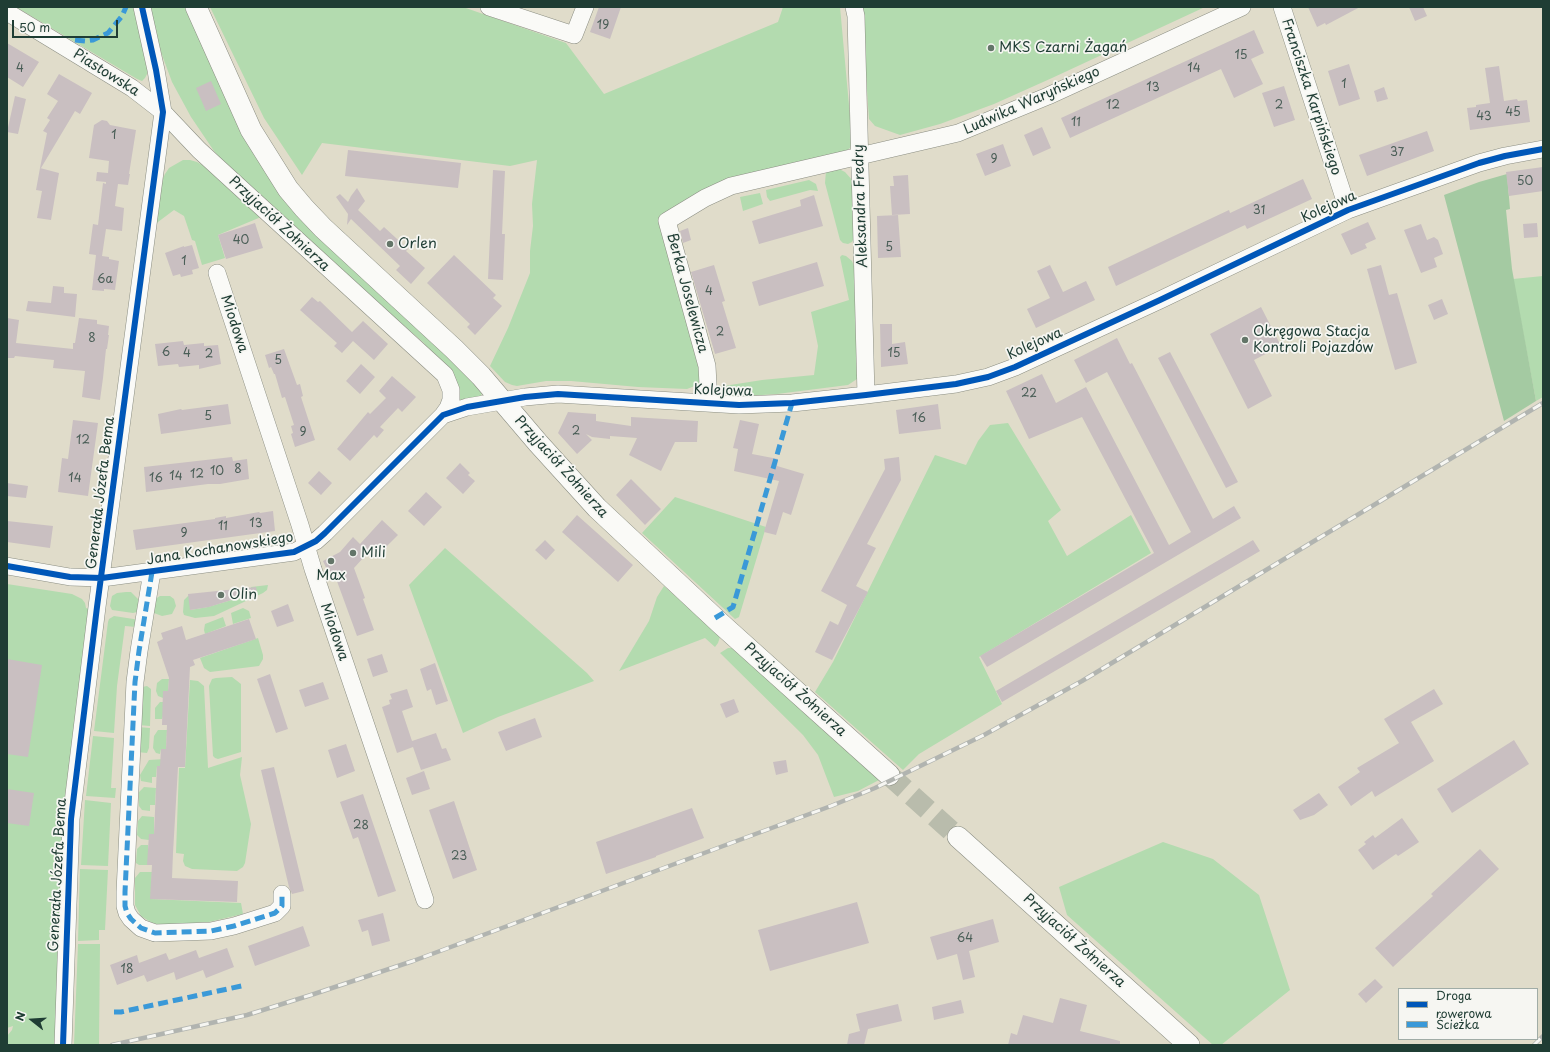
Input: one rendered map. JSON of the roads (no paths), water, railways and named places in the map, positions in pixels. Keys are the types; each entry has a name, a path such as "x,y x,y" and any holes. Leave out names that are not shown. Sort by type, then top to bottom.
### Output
{"main road":[{"name":"Przyjaciół Żołnierza","path":"196,7 251,130 288,188 323,228 454,349 502,400 597,508 721,624 889,775"},
{"name":"Przyjaciół Żołnierza","path":"958,837 1189,1045"}],"street":[{"path":"142,7 156,70 163,112"},
{"path":"489,7 574,36 584,7"},
{"name":"Ludwika Waryńskiego","path":"860,157 939,138 975,127 1048,96 1242,7"},
{"name":"Franciszka Karpińskiego","path":"1282,7 1348,210"},
{"name":"Piastowska","path":"7,12 132,88 163,112"},
{"name":"Aleksandra Fredry","path":"855,12 866,395"},
{"name":"Przyjaciół Żołnierza","path":"163,112 199,150 445,375 451,390 451,400 443,415"},
{"name":"Generała Józefa Bema","path":"63,1045 71,819 163,112"},
{"name":"Kolejowa","path":"502,400 558,394 739,405 792,403 956,384 976,380 1000,373 1160,300 1348,210 1479,163 1505,156 1543,149"},
{"name":"Berka Joselewicza","path":"709,403 706,366 667,221 705,198 731,186 860,157"},
{"name":"Miodowa","path":"217,273 313,569 424,900"},
{"name":"Jana Kochanowskiego","path":"7,566 70,577 102,578 294,552 325,533 443,415 467,407 502,400"},
{"path":"152,572 135,682 124,892 127,913 141,928 155,933 211,931 234,926 275,913 282,906 282,894"}],"tunnel":[{"path":"889,775 958,837"}],"railway":[{"path":"112,1045 247,1015 413,961 831,806 875,788 984,735 1082,681 1543,403"},
{"path":"1534,1045 1543,1036"}],"place":[{"name":"MKS Czarni Żagań","path":"991,48"},
{"name":"Orlen","path":"390,244"},
{"name":"Okręgowa Stacja Kontroli Pojazdów","path":"1245,340"},
{"name":"Mili","path":"353,553"},
{"name":"Max","path":"331,561"},
{"name":"Olin","path":"221,595"}]}
